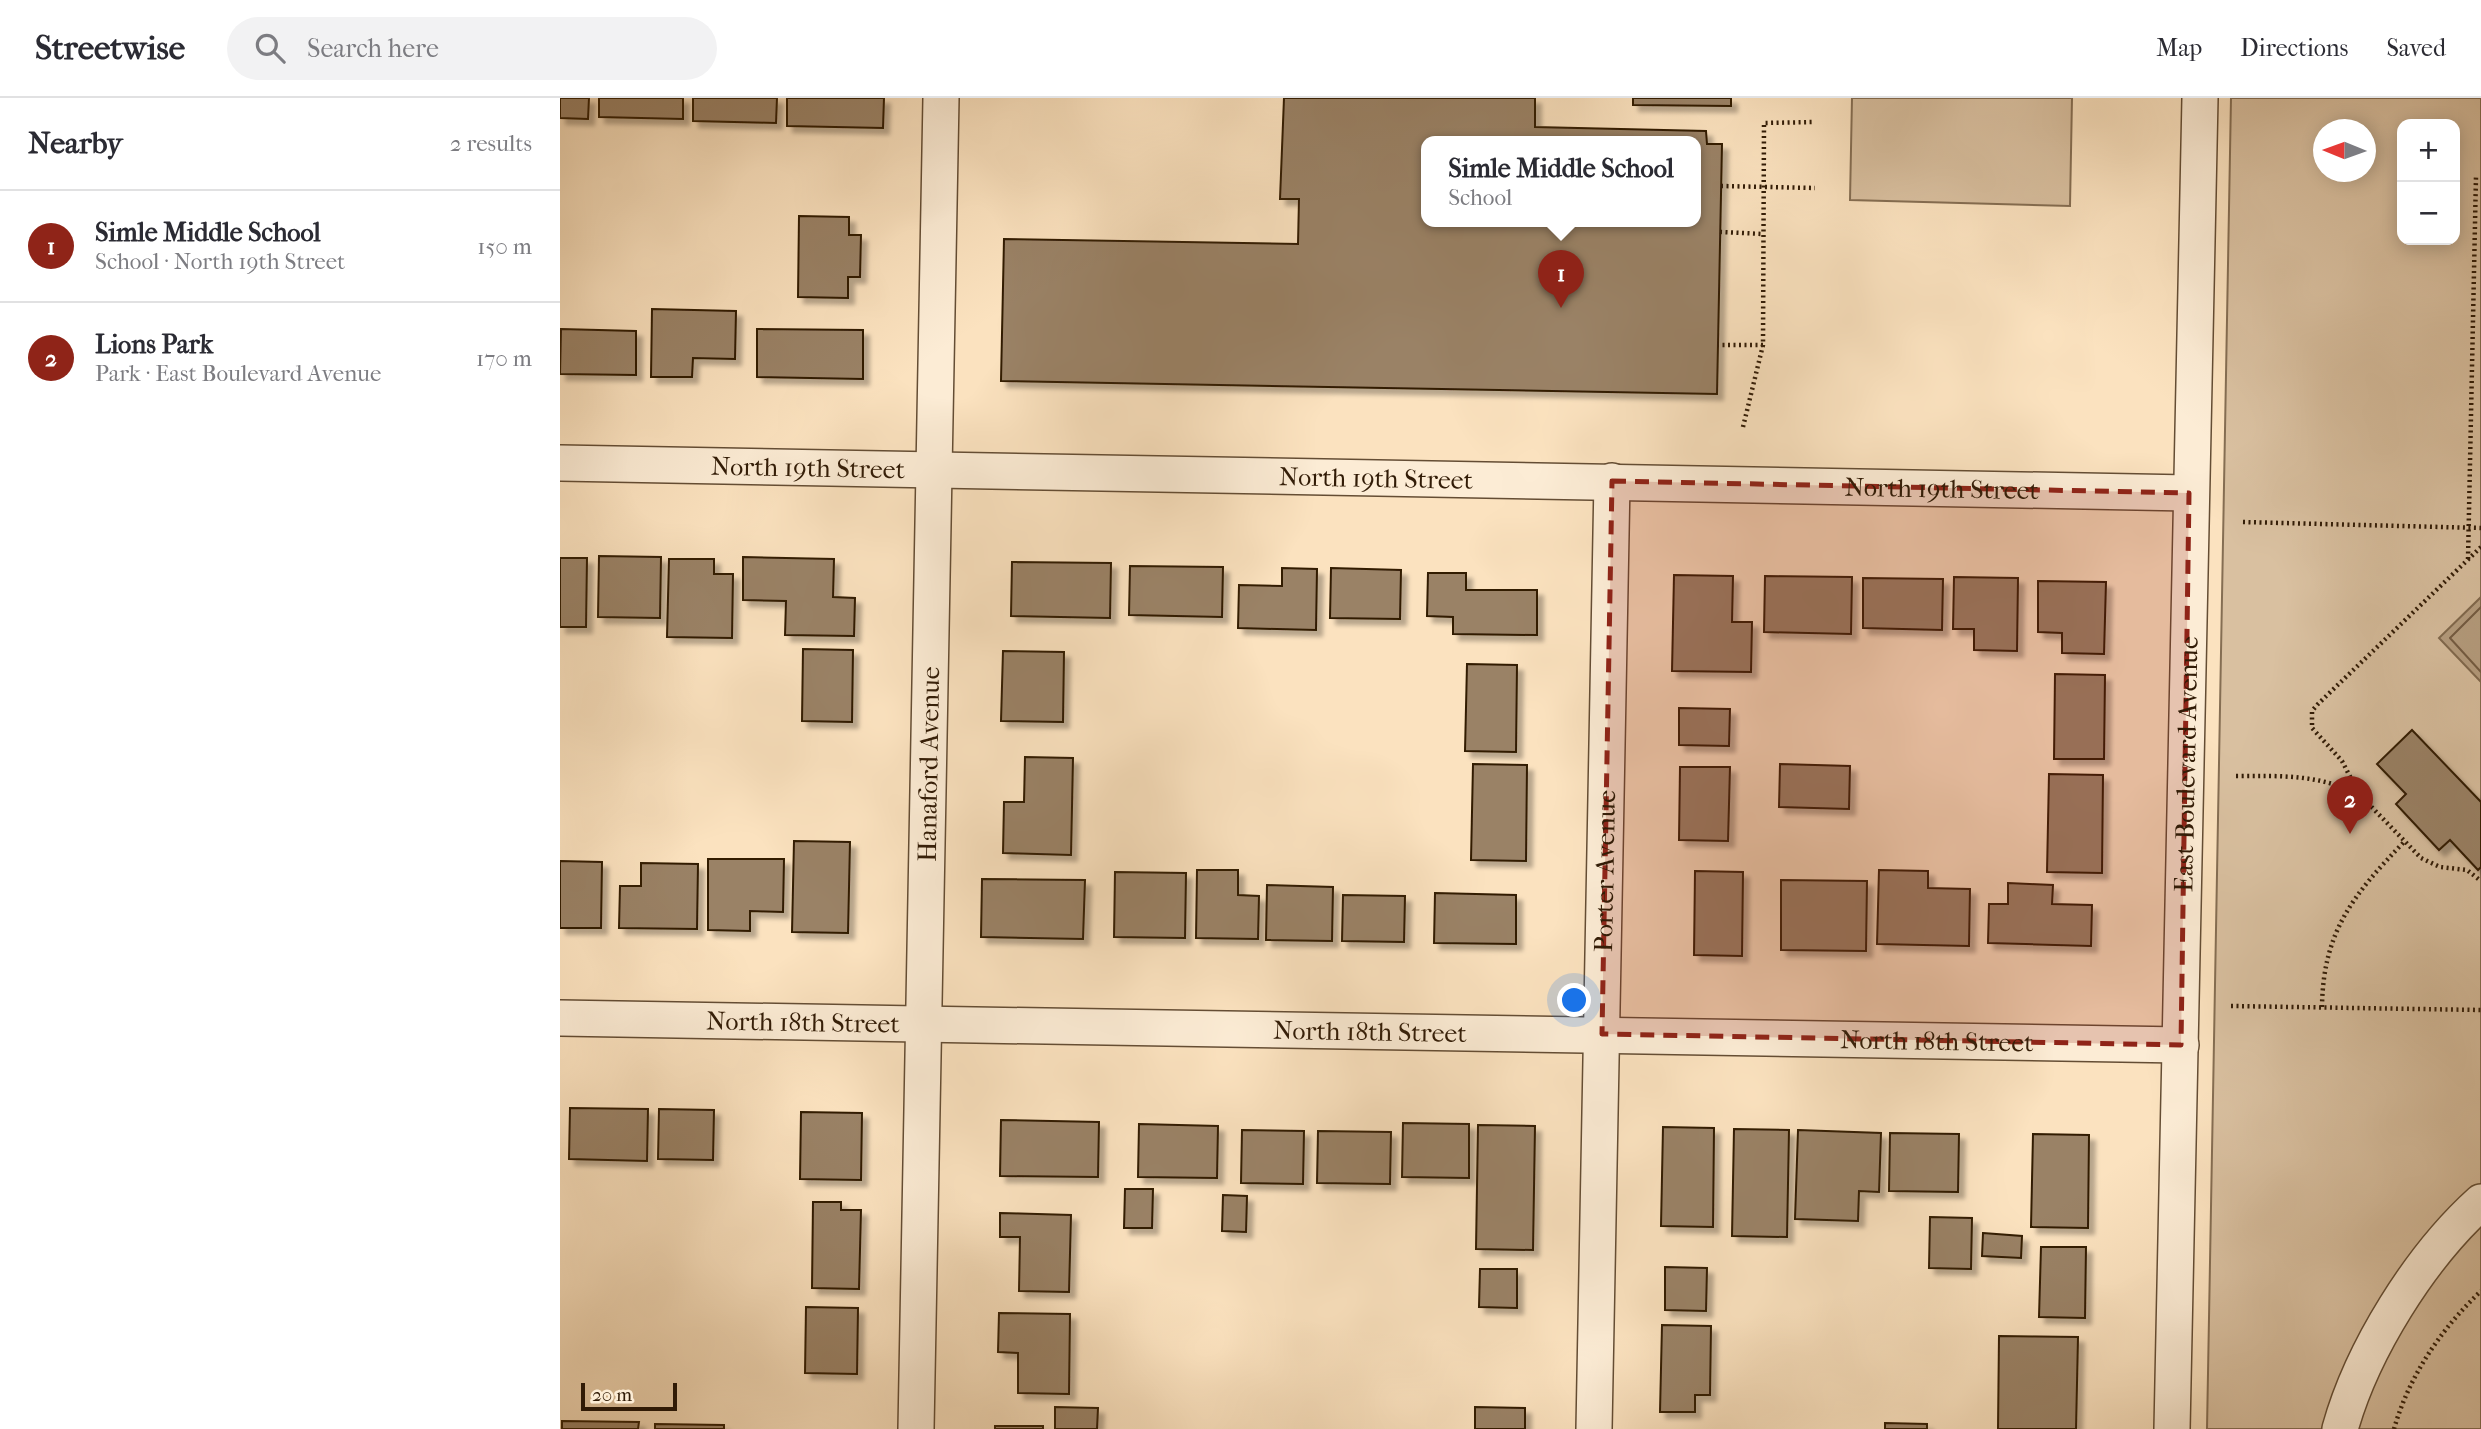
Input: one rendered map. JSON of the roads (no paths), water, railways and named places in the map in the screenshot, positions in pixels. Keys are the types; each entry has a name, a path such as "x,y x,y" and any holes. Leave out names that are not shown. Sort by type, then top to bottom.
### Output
{"street":[{"name":"Hanaford Avenue","path":"916,1429 941,98"},
{"name":"East Boulevard Avenue","path":"2172,1429 2189,493 2200,98"},
{"name":"North 19th Street","path":"560,463 2189,493"},
{"name":"Porter Avenue","path":"1594,1429 1612,481"},
{"name":"North 18th Street","path":"560,1018 2181,1045"},
{"path":"2340,1429 2363,1368 2396,1311 2431,1258 2481,1202"}],"water":[{"path":"2481,597 2481,682 2439,638"}],"place":[{"name":"Simle Middle School","path":"1561,308"},
{"name":"Lions Park","path":"2350,834"}]}
